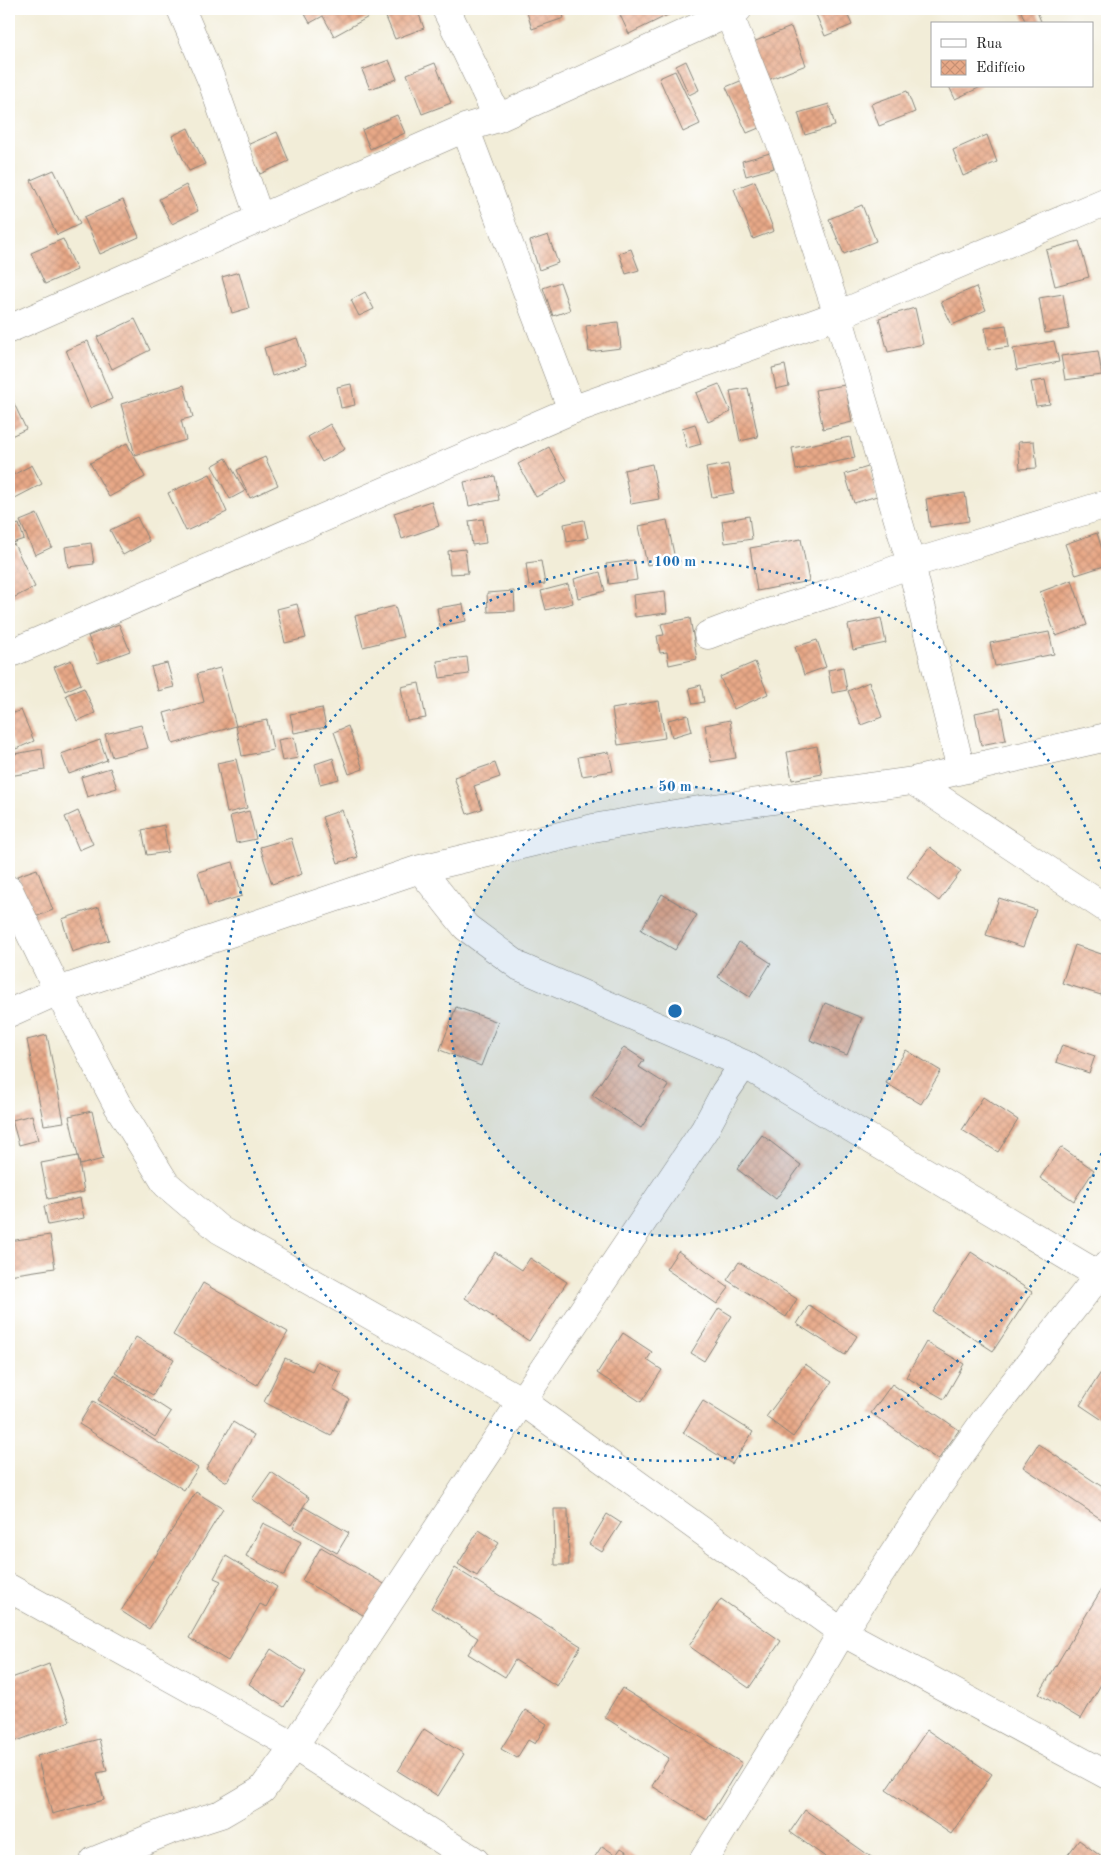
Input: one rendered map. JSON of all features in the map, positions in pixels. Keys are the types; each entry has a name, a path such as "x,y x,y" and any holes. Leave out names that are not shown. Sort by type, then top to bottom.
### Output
{"street":[{"path":"181,9 211,79 260,219"},
{"path":"446,9 498,118"},
{"path":"9,329 465,128 498,118 731,10 786,157 838,315 911,564 961,770"},
{"path":"465,128 572,410"},
{"path":"9,654 572,410 838,315 1107,201"},
{"path":"708,635 761,615 832,594 911,564 1107,504"},
{"path":"9,1013 58,991 420,869 602,826 692,810 913,781 1107,737"},
{"path":"913,781 1107,909"},
{"path":"420,869 466,927 520,967 744,1064 1105,1273 985,1420 937,1488 842,1632 793,1716 703,1861"},
{"path":"9,890 58,991 118,1106 166,1184 220,1230 522,1401 842,1632 1107,1776"},
{"path":"94,1861 168,1831 221,1814 262,1790 294,1746 522,1401 705,1129 725,1092 744,1064"},
{"path":"9,1588 294,1746 475,1861"}],"building":[{"path":"302,9 369,9 372,15 334,36 323,16 310,23"},
{"path":"417,9 424,28 395,39 383,10"},
{"path":"526,9 561,9 564,18 532,29"},
{"path":"632,9 668,9 670,14 629,34 620,15"},
{"path":"822,9 845,9 852,25 825,36 815,12"},
{"path":"1020,9 1036,9 1041,22 1022,22 1025,21"},
{"path":"791,27 806,65 763,82 748,44"},
{"path":"389,60 397,79 370,89 362,70"},
{"path":"686,61 699,90 689,95 676,66"},
{"path":"435,63 451,103 422,114 407,74"},
{"path":"675,71 700,124 683,132 659,78"},
{"path":"745,79 766,125 747,133 726,87"},
{"path":"950,88 979,88 955,99"},
{"path":"907,91 915,112 879,126 871,104"},
{"path":"829,104 835,126 805,135 798,113"},
{"path":"397,115 405,133 370,149 362,130"},
{"path":"188,128 205,164 189,171 172,136"},
{"path":"277,132 289,161 260,174 247,145"},
{"path":"987,135 997,162 963,176 953,150"},
{"path":"770,153 774,168 746,176 742,161"},
{"path":"54,170 80,224 57,235 31,180"},
{"path":"755,181 774,231 753,239 734,189"},
{"path":"186,185 198,211 172,224 159,199"},
{"path":"123,200 139,237 100,254 84,217"},
{"path":"862,205 876,241 844,254 829,219"},
{"path":"548,235 558,263 539,270 530,241"},
{"path":"63,239 77,270 45,284 31,253"},
{"path":"1079,241 1089,277 1055,286 1046,250"},
{"path":"631,249 639,270 626,274 619,253"},
{"path":"239,272 249,308 232,313 222,277"},
{"path":"560,282 570,310 553,316 543,288"},
{"path":"976,287 986,310 952,325 941,302"},
{"path":"365,292 374,309 359,316 351,300"},
{"path":"1063,294 1069,329 1045,333 1039,298"},
{"path":"915,308 923,344 888,352 879,318"},
{"path":"135,319 150,350 112,369 97,337"},
{"path":"618,322 621,348 589,352 586,326"},
{"path":"1006,325 1009,347 988,350 985,328"},
{"path":"297,338 306,365 272,376 264,348"},
{"path":"88,341 112,399 90,408 66,350"},
{"path":"1054,341 1059,362 1017,370 1013,349"},
{"path":"1098,351 1102,375 1065,380 1061,356"},
{"path":"785,365 789,386 776,389 772,368"},
{"path":"1045,380 1050,404 1036,406 1031,382"},
{"path":"351,384 355,405 341,408 337,387"},
{"path":"719,384 731,412 708,422 696,393"},
{"path":"184,385 193,417 181,420 186,440 135,455 121,404"},
{"path":"845,385 852,422 823,429 815,390"},
{"path":"748,388 758,437 740,441 730,391"},
{"path":"9,393 26,429 9,437"},
{"path":"1107,404 1107,418 1106,418 1104,405"},
{"path":"330,424 345,449 322,462 308,437"},
{"path":"695,424 701,444 687,448 682,428"},
{"path":"850,437 855,458 796,470 792,448"},
{"path":"1034,441 1037,468 1020,469 1018,442"},
{"path":"127,443 145,477 109,497 90,463"},
{"path":"549,447 567,481 536,497 518,464"},
{"path":"265,457 278,485 250,498 237,470"},
{"path":"226,458 245,491 230,499 212,466"},
{"path":"652,464 659,499 631,504 624,470"},
{"path":"728,464 734,493 712,497 706,468"},
{"path":"32,465 42,484 15,498 9,488 9,477"},
{"path":"868,467 877,496 854,503 845,474"},
{"path":"210,474 227,512 186,531 168,493"},
{"path":"495,476 499,500 469,506 464,482"},
{"path":"965,493 969,521 930,527 926,499"},
{"path":"431,501 439,526 402,539 394,513"},
{"path":"37,514 52,547 35,555 20,521"},
{"path":"749,516 752,539 725,543 722,521"},
{"path":"137,517 149,541 123,555 110,530"},
{"path":"483,519 486,543 472,545 469,521"},
{"path":"584,520 588,538 567,542 564,524"},
{"path":"667,520 675,559 647,565 639,526"},
{"path":"19,524 24,539 9,544 9,527"},
{"path":"1097,533 1107,565 1076,575 1065,544"},
{"path":"801,539 809,581 757,591 750,548"},
{"path":"91,543 94,564 68,567 65,547"},
{"path":"14,544 35,587 9,600 9,547"},
{"path":"465,549 468,573 450,574 448,551"},
{"path":"634,560 637,580 609,584 606,564"},
{"path":"541,561 545,584 529,586 526,563"},
{"path":"600,572 605,591 578,598 574,579"},
{"path":"1072,580 1087,625 1056,636 1040,592"},
{"path":"568,584 573,603 546,610 541,591"},
{"path":"514,591 515,611 488,612 487,593"},
{"path":"665,591 667,613 635,617 633,595"},
{"path":"297,604 306,638 285,643 277,609"},
{"path":"463,604 466,621 440,626 437,608"},
{"path":"395,606 403,637 363,647 355,616"},
{"path":"690,618 697,659 669,665 667,652 660,653 657,636 664,635 661,624"},
{"path":"881,618 886,643 853,650 848,625"},
{"path":"119,624 130,651 98,663 88,636"},
{"path":"1049,632 1054,654 995,666 990,643"},
{"path":"817,640 826,667 804,675 795,647"},
{"path":"467,657 469,674 440,678 437,661"},
{"path":"71,660 81,684 65,691 54,667"},
{"path":"755,662 768,694 734,709 720,677"},
{"path":"167,663 174,687 158,691 151,667"},
{"path":"843,667 847,690 832,693 828,670"},
{"path":"220,668 236,726 173,744 164,713 204,702 197,674"},
{"path":"869,682 882,717 861,725 848,691"},
{"path":"419,683 426,718 407,721 401,687"},
{"path":"701,685 704,702 693,704 689,688"},
{"path":"84,688 95,713 77,721 66,695"},
{"path":"659,701 665,738 618,745 612,709"},
{"path":"322,708 326,727 294,733 290,714"},
{"path":"1000,708 1006,740 981,745 975,713"},
{"path":"21,710 34,741 16,749 9,733 9,715"},
{"path":"688,715 692,731 672,737 668,720"},
{"path":"267,720 273,750 242,756 236,726"},
{"path":"730,720 736,758 711,762 705,725"},
{"path":"141,725 148,748 112,757 105,734"},
{"path":"348,726 363,769 349,774 334,732"},
{"path":"294,737 298,758 282,761 278,740"},
{"path":"100,740 107,760 69,774 61,754"},
{"path":"817,746 822,774 792,780 787,752"},
{"path":"42,749 45,770 9,776 9,755"},
{"path":"609,752 613,771 582,776 578,757"},
{"path":"333,758 339,779 320,784 315,764"},
{"path":"236,759 247,808 227,813 217,763"},
{"path":"495,763 500,777 474,786 482,809 467,814 454,777"},
{"path":"110,768 117,788 87,797 81,777"},
{"path":"342,810 358,857 338,863 322,817"},
{"path":"78,811 93,844 79,850 65,817"},
{"path":"249,811 256,839 236,843 230,816"},
{"path":"164,825 168,852 147,855 142,830"},
{"path":"291,838 302,874 272,884 260,847"},
{"path":"930,847 961,871 939,901 907,877"},
{"path":"233,862 242,896 208,906 198,872"},
{"path":"37,869 53,910 33,918 17,876"},
{"path":"662,894 697,915 675,950 641,930"},
{"path":"999,898 1036,910 1023,947 986,935"},
{"path":"99,907 109,940 72,952 62,919"},
{"path":"739,942 771,963 750,997 718,977"},
{"path":"1075,945 1107,956 1107,976 1101,995 1062,983"},
{"path":"825,1003 862,1018 847,1055 810,1040"},
{"path":"456,1007 498,1022 481,1066 440,1050"},
{"path":"47,1035 64,1122 44,1125 27,1040"},
{"path":"1062,1045 1095,1056 1089,1073 1056,1062"},
{"path":"624,1047 644,1060 639,1067 669,1086 641,1128 592,1095"},
{"path":"906,1050 941,1071 921,1104 886,1083"},
{"path":"983,1097 1018,1120 998,1152 962,1130"},
{"path":"92,1111 103,1159 80,1165 69,1116"},
{"path":"32,1115 38,1140 19,1145 12,1120"},
{"path":"762,1135 801,1165 776,1199 737,1169"},
{"path":"1061,1147 1094,1170 1074,1201 1040,1178"},
{"path":"78,1156 84,1192 48,1199 41,1163"},
{"path":"80,1198 84,1218 48,1225 44,1206"},
{"path":"50,1235 55,1268 9,1275 9,1241"},
{"path":"678,1251 729,1288 717,1304 666,1269"},
{"path":"495,1252 522,1270 530,1258 567,1282 529,1341 465,1298"},
{"path":"971,1252 1032,1292 993,1351 933,1312"},
{"path":"739,1262 797,1299 786,1317 727,1280"},
{"path":"203,1283 288,1332 257,1385 173,1335"},
{"path":"809,1305 857,1336 845,1355 797,1324"},
{"path":"719,1308 732,1316 704,1361 691,1353"},
{"path":"623,1333 652,1352 647,1360 662,1370 641,1402 597,1373"},
{"path":"136,1337 174,1359 153,1395 115,1373"},
{"path":"926,1342 964,1364 944,1399 906,1377"},
{"path":"285,1358 312,1371 317,1361 341,1373 333,1390 349,1399 331,1436 264,1402"},
{"path":"1107,1363 1107,1423 1080,1405"},
{"path":"805,1364 832,1382 793,1437 766,1417"},
{"path":"114,1375 171,1412 155,1437 98,1400"},
{"path":"892,1384 959,1430 938,1460 871,1413"},
{"path":"93,1401 198,1468 184,1490 79,1424"},
{"path":"703,1401 753,1432 732,1464 683,1433"},
{"path":"233,1422 254,1435 227,1482 206,1469"},
{"path":"1038,1444 1107,1490 1107,1523 1023,1467"},
{"path":"271,1472 309,1498 291,1525 252,1499"},
{"path":"196,1492 223,1509 149,1629 121,1611"},
{"path":"304,1507 349,1533 337,1553 293,1528"},
{"path":"554,1509 568,1509 569,1565 555,1565"},
{"path":"607,1514 621,1523 602,1552 589,1544"},
{"path":"263,1523 301,1542 284,1576 246,1556"},
{"path":"479,1530 499,1543 477,1576 458,1564"},
{"path":"321,1547 386,1585 368,1618 302,1580"},
{"path":"226,1556 277,1587 266,1607 260,1604 228,1661 189,1638 221,1581 214,1578"},
{"path":"455,1568 581,1646 557,1686 515,1660 505,1677 468,1654 478,1638 431,1608"},
{"path":"1107,1580 1107,1674 1081,1719 1039,1694"},
{"path":"721,1599 781,1641 749,1688 689,1646"},
{"path":"271,1649 306,1672 284,1707 249,1684"},
{"path":"49,1664 70,1721 9,1744 9,1679"},
{"path":"622,1688 742,1763 707,1820 652,1786 669,1758 604,1717"},
{"path":"525,1710 547,1724 535,1744 528,1740 517,1758 501,1749"},
{"path":"424,1729 464,1754 438,1796 398,1771"},
{"path":"927,1730 992,1774 951,1834 886,1790"},
{"path":"99,1739 107,1771 97,1773 104,1800 52,1814 37,1756"},
{"path":"805,1810 877,1861 831,1861 790,1832"},
{"path":"1079,1840 1107,1861 1063,1861"},
{"path":"602,1846 616,1855 621,1848 641,1861 592,1861"}]}
